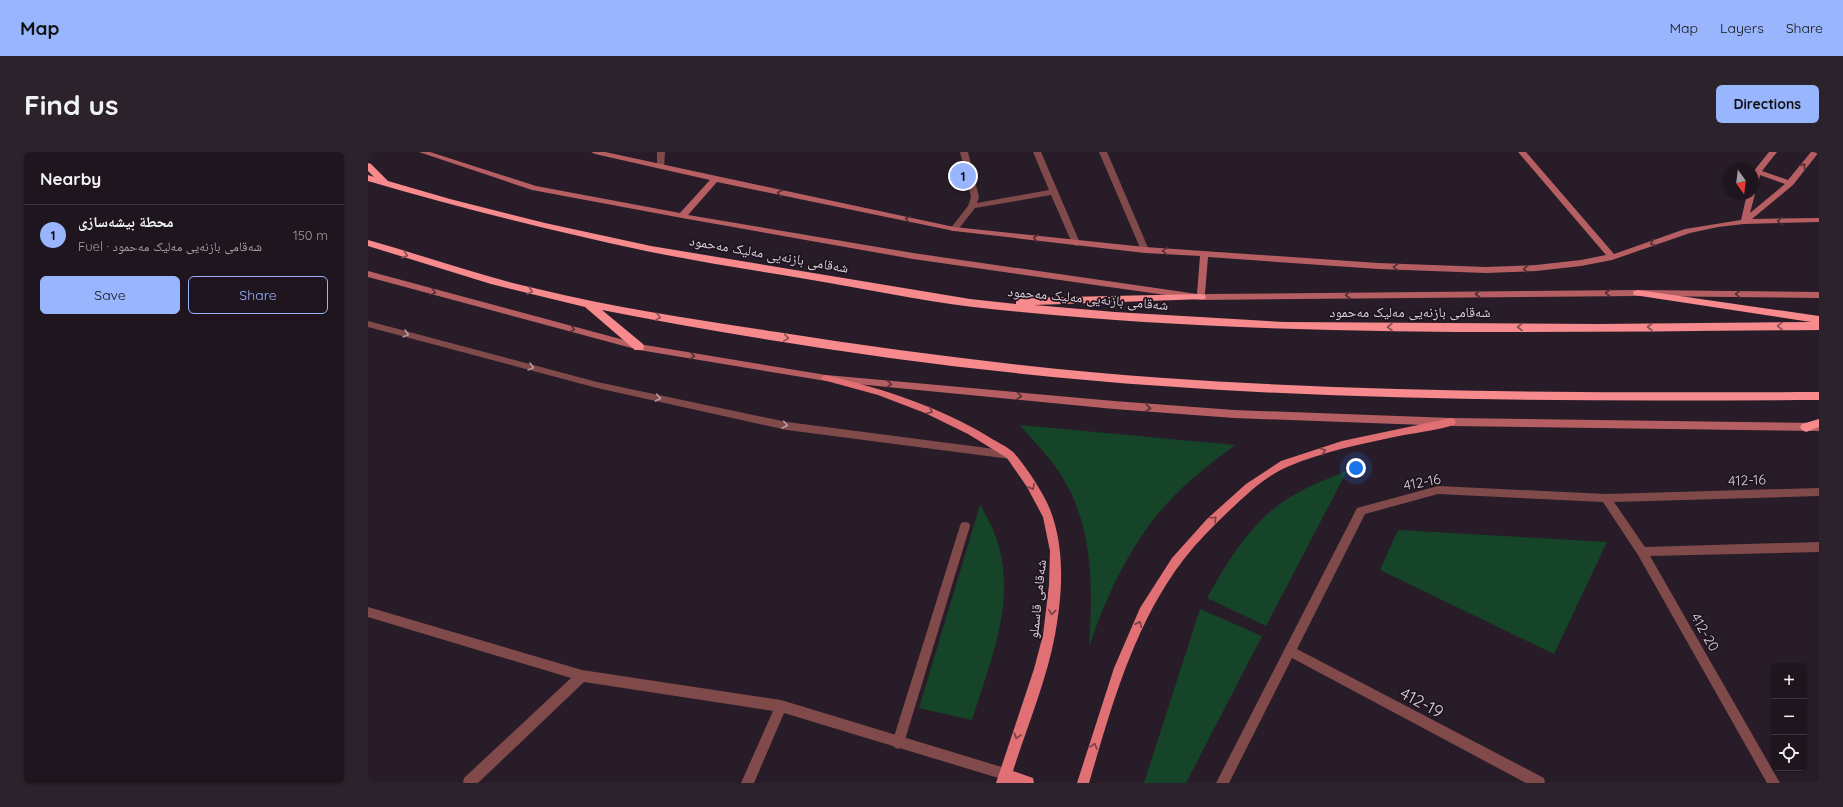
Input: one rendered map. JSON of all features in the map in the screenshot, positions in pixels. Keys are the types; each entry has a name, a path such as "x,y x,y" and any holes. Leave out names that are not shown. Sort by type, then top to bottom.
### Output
{"highway":[{"path":"368,166 385,183"},
{"name":"شەقامی بازنەیی مەلیک مەحمود","path":"368,178 447,202 651,249 970,303 1115,316 1284,326 1598,328 1819,326"},
{"path":"368,244 489,280 537,293 588,304 684,321 880,352 1020,369 1162,382 1395,392 1636,396 1819,396"},
{"path":"1638,293 1819,320"},
{"path":"970,303 1200,297"},
{"path":"588,304 639,347"},
{"path":"1806,427 1819,424"}],"main road":[{"path":"423,152 535,188 682,216 913,256 1200,297 1638,293 1819,295"},
{"path":"595,152 715,179 954,228 1145,250 1430,268 1486,270 1581,264 1612,257 1688,231 1744,222 1819,220"},
{"path":"1522,152 1612,257"},
{"path":"1759,170 1773,152"},
{"path":"1744,222 1790,183 1814,152"},
{"path":"1759,173 1790,183"},
{"path":"682,216 715,179"},
{"path":"1744,222 1750,200"},
{"path":"1200,297 1204,254"},
{"path":"368,274 639,347 826,378 1163,410 1297,417 1451,422 1819,427"},
{"name":"شەقامی قاسملو","path":"826,378 880,392 928,410 971,431 1010,455 1031,484 1048,517 1056,551 1055,585 1049,635 1040,669 1003,778"},
{"path":"1082,783 1102,716 1134,634 1153,595 1176,560 1213,520 1244,491 1278,466 1329,449 1451,422"},
{"path":"1003,778 1028,783"}],"street":[{"path":"660,152 661,167"},
{"path":"954,228 972,206 974,193 964,152"},
{"path":"1037,152 1076,243"},
{"path":"1103,152 1145,250"},
{"path":"972,206 1053,192"},
{"path":"368,324 597,385 787,426 1010,455"},
{"name":"412-16","path":"1222,783 1361,511 1438,490 1606,498 1819,492"},
{"name":"412-20","path":"1606,498 1642,552 1774,783"},
{"path":"898,743 965,526"},
{"path":"1642,552 1819,547"},
{"path":"368,612 582,676 781,706 1003,778"},
{"name":"412-19","path":"1290,651 1539,783"},
{"path":"469,783 582,676"},
{"path":"747,783 781,706"}],"green space":[{"path":"1020,425 1235,445 1183,487 1161,510 1147,528 1124,565 1114,585 1096,626 1089,647 1091,602 1089,556 1079,513 1071,492 1055,466"},
{"path":"1347,471 1266,626 1207,598 1243,541 1261,520 1288,498 1317,483"},
{"path":"980,505 994,532 1002,559 1004,586 1002,612 997,639 972,720 919,708"},
{"path":"1398,530 1607,542 1554,654 1380,570"},
{"path":"1200,609 1262,636 1186,783 1144,783"}],"place":[{"name":"محطة بیشەسازی","path":"963,176"}]}
